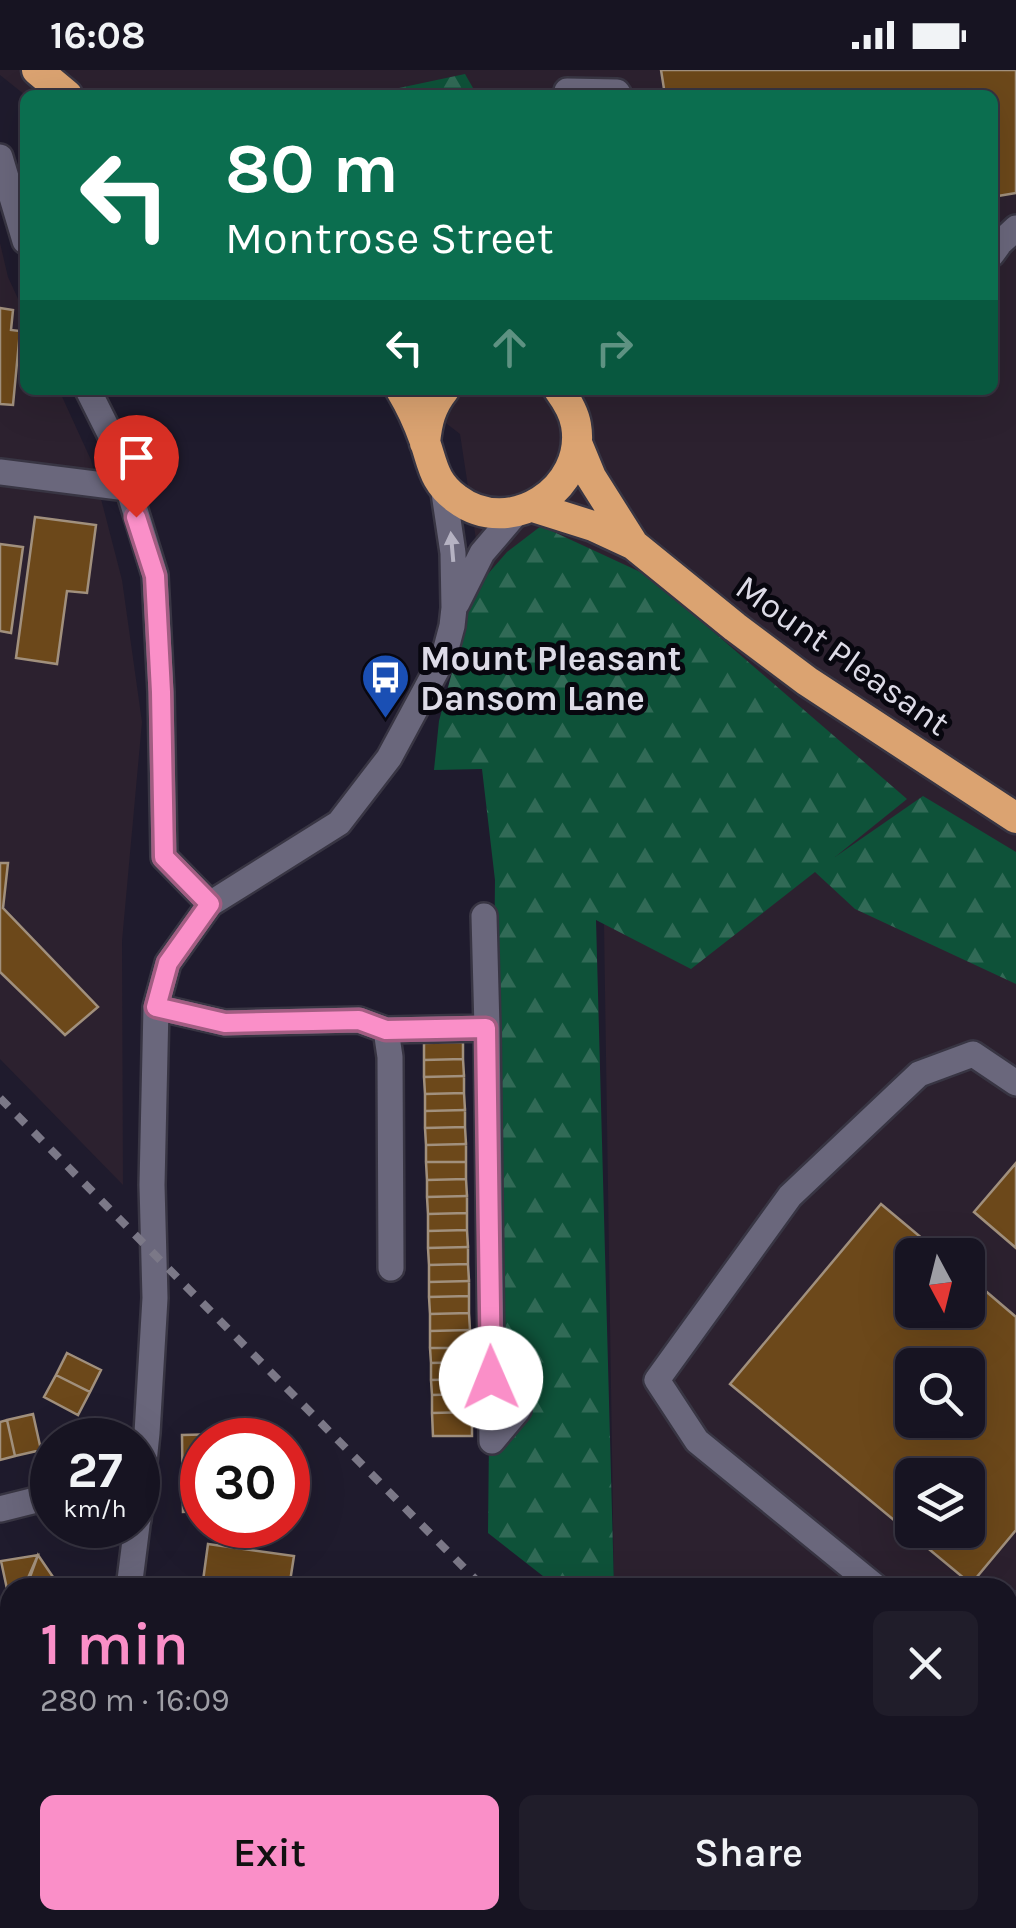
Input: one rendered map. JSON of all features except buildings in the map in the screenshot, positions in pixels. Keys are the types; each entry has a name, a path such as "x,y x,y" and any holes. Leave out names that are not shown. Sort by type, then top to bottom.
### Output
{"highway":[{"path":"37,70 61,90"},
{"path":"403,395 426,442 434,473 443,486 476,510 496,514 525,509 550,496 564,481 577,442 576,424 566,396"},
{"path":"426,442 427,420 440,395"},
{"path":"577,442 590,478 634,545"},
{"path":"525,509 593,526 634,545"},
{"name":"Mount Pleasant","path":"634,545 807,681 1016,818"}],"street":[{"path":"566,85 602,90"},
{"path":"0,158 20,224"},
{"path":"90,395 114,442 155,576 164,857 210,904"},
{"path":"0,472 126,488"},
{"path":"145,1418 155,1298 152,1186 156,1007 168,963 210,904 339,823 389,758 444,656 454,608 454,553 443,486"},
{"path":"454,608 482,553 525,509"},
{"path":"484,916 491,1378"},
{"path":"156,1007 225,1023 359,1020 386,1030 486,1028"},
{"path":"386,1030 390,1056 390,1268"},
{"path":"864,1578 697,1441 657,1380 790,1196 920,1074 972,1054 1016,1083"},
{"path":"0,1509 30,1502"},
{"path":"130,1578 134,1548"}],"shaded area":[{"path":"0,70 1016,70 1016,1578 614,1578 604,924 528,883 460,434 409,395 998,395 998,90 20,90 0,75"},
{"path":"0,243 8,277 20,303 20,395 61,395 91,460 122,580 142,722 122,941 123,1185 0,1059"}],"green space":[{"path":"465,74 474,90 399,90"},
{"path":"541,526 649,576 907,799 835,857 923,796 1016,852 1016,984 855,909 815,872 691,969 596,920 614,1578 546,1578 488,1533 495,880 482,769 434,770 439,721 474,590 507,552"}],"railway":[{"path":"0,1098 474,1578"}],"place":[{"name":"Mount Pleasant Dansom Lane","path":"385,720"}],"route":[{"path":"136,517 155,576 164,857 210,904 168,963 156,1007 225,1023 359,1020 386,1030 486,1028 491,1378"}]}
